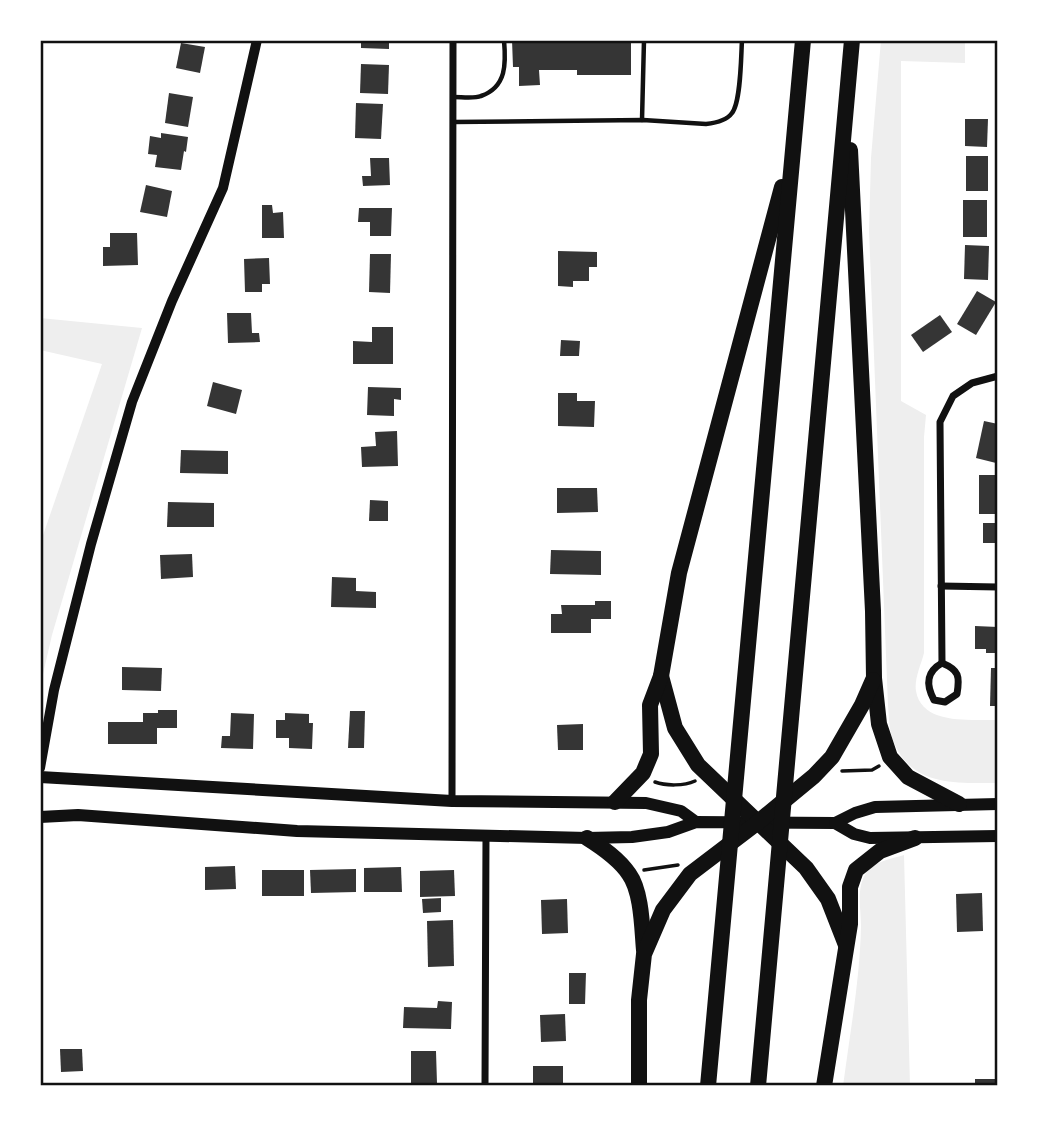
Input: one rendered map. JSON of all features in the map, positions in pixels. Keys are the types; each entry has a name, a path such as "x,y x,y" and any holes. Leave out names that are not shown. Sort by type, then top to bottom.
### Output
{"highway":[{"path":"708,1086 803,40"},
{"path":"758,1086 852,40"},
{"path":"847,94 874,678 879,724 890,757 908,778 959,804"},
{"path":"615,802 643,774 651,754 650,705 661,676 679,573 793,144"},
{"path":"661,676 674,728 698,773 806,868 828,899 846,945"},
{"path":"644,954 663,910 686,870 757,823 833,763 874,678"},
{"path":"587,838 607,850 631,876 640,904 644,954 639,1000 639,1086"},
{"path":"824,1086 850,924 850,887 856,870 880,851 915,838"}],"main road":[{"path":"40,777 452,801 646,803 681,811 696,822"},
{"path":"40,817 78,815 297,831 587,838 632,837 668,832 696,822 835,823 875,807 998,804"},
{"path":"835,823 854,834 870,838 998,836"}],"street":[{"path":"40,768 54,690 91,544 132,402 169,309 223,188 257,40"},
{"path":"452,801 453,40"},
{"path":"942,663 940,422 953,396 972,383 998,376"},
{"path":"941,586 998,587"},
{"path":"942,663 954,668 960,679 957,694 945,702 934,700 929,691 928,677 934,667 942,663"},
{"path":"485,1086 486,835"}],"lane":[{"path":"453,97 480,97 499,85 506,63 504,40"},
{"path":"642,120 644,40"},
{"path":"453,122 716,122 731,114 737,102 742,40"}],"path":[{"path":"833,763 841,771 872,770 883,762"},
{"path":"654,782 662,785 688,784 698,773"},
{"path":"638,872 678,865 686,870"}],"shaded area":[{"path":"881,40 965,40 965,63 901,61 901,401 926,415 924,653 916,691 920,702 938,715 962,720 998,720 998,783 952,782 924,775 912,768 902,757 890,729 869,231 871,158"},
{"path":"40,318 142,328 52,635 40,687 40,544 102,364 40,350"},
{"path":"904,855 910,1086 843,1086 859,966 861,885 866,873 874,866"}],"building":[{"path":"361,40 389,40 389,49 361,48"},
{"path":"512,40 631,40 631,75 577,75 577,70 539,70 540,85 519,86 519,67 513,67"},
{"path":"181,43 205,47 200,73 176,68"},
{"path":"361,64 389,65 388,94 360,93"},
{"path":"169,93 193,97 188,127 165,123"},
{"path":"356,103 383,104 381,139 355,138"},
{"path":"965,119 988,119 987,147 965,146"},
{"path":"161,133 188,137 181,170 155,167 157,155 148,154 150,136 161,138"},
{"path":"966,156 988,156 988,191 966,191"},
{"path":"370,158 389,158 390,185 363,186 362,176 371,176"},
{"path":"146,185 172,191 167,217 140,212"},
{"path":"963,200 987,200 987,237 963,237"},
{"path":"262,205 272,205 273,213 283,212 284,238 262,238"},
{"path":"359,208 392,208 391,236 370,236 370,222 358,222"},
{"path":"110,233 137,233 138,265 103,266 103,247 110,247"},
{"path":"965,245 989,246 988,280 964,279"},
{"path":"558,251 597,252 597,267 589,267 589,281 573,281 573,287 558,286"},
{"path":"370,254 391,254 390,293 369,292"},
{"path":"269,258 270,284 262,284 262,292 245,292 244,259"},
{"path":"977,291 996,302 976,335 957,324"},
{"path":"227,313 251,313 252,333 259,333 260,342 228,343"},
{"path":"940,315 952,332 923,352 911,335"},
{"path":"372,327 393,327 393,364 353,364 353,341 372,342"},
{"path":"561,340 580,341 579,356 560,356"},
{"path":"213,382 242,390 236,414 207,406"},
{"path":"368,387 401,388 401,400 394,399 394,416 367,415"},
{"path":"558,393 577,393 577,401 595,401 594,427 558,426"},
{"path":"984,421 998,424 996,463 976,458"},
{"path":"397,431 398,466 362,467 361,447 376,446 375,432"},
{"path":"181,450 228,451 228,474 180,473"},
{"path":"979,475 998,475 998,514 979,514"},
{"path":"557,488 597,488 598,512 557,513"},
{"path":"370,500 388,501 388,521 369,521"},
{"path":"168,502 214,503 214,527 167,527"},
{"path":"983,523 998,523 998,543 983,543"},
{"path":"551,550 601,551 601,575 550,574"},
{"path":"192,554 193,577 161,579 160,555"},
{"path":"332,577 356,578 356,591 376,592 376,608 331,607"},
{"path":"595,601 611,601 611,619 591,619 591,633 551,633 551,614 562,614 561,605 595,605"},
{"path":"975,626 998,627 998,653 975,649"},
{"path":"122,667 162,668 161,691 122,690"},
{"path":"991,668 998,668 998,706 990,706"},
{"path":"158,710 177,710 177,728 157,728 157,744 108,744 108,722 143,722 143,713 158,713"},
{"path":"350,711 365,711 364,748 348,748"},
{"path":"231,713 254,714 253,749 221,748 222,736 230,736"},
{"path":"285,713 309,714 309,723 313,723 312,749 289,748 289,738 276,738 276,720 285,720"},
{"path":"583,724 583,750 558,750 557,725"},
{"path":"235,866 236,889 205,890 205,867"},
{"path":"401,867 402,892 364,892 364,868"},
{"path":"356,869 356,892 311,893 310,870"},
{"path":"262,870 304,870 304,896 262,896"},
{"path":"454,870 455,896 420,897 420,871"},
{"path":"982,893 983,931 957,932 956,894"},
{"path":"441,898 441,912 423,913 422,899"},
{"path":"567,899 568,933 542,934 541,900"},
{"path":"453,920 454,966 428,967 427,921"},
{"path":"569,973 586,973 585,1004 569,1004"},
{"path":"438,1001 452,1002 451,1029 403,1028 404,1007 437,1008"},
{"path":"565,1014 566,1041 541,1042 540,1015"},
{"path":"60,1049 82,1049 83,1071 61,1072"},
{"path":"411,1051 436,1051 437,1084 411,1084"},
{"path":"533,1066 563,1066 563,1086 533,1086"},
{"path":"975,1079 998,1079 998,1086 975,1086"}]}
